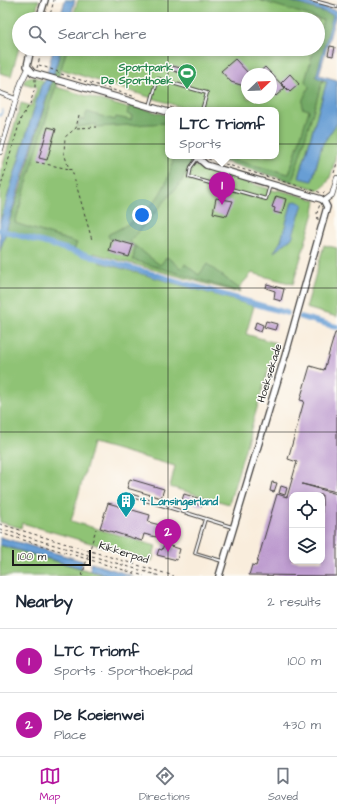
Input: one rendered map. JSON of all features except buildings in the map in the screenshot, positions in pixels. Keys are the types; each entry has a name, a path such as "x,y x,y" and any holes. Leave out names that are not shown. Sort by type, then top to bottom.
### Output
{"street":[{"path":"41,12 45,0"},
{"path":"28,56 26,63 28,69 36,74 165,111"},
{"path":"0,152 2,138 21,83 28,69"},
{"path":"0,93 16,99"},
{"path":"201,159 206,165 324,201 332,195 337,178"},
{"name":"Hoeksekade","path":"219,576 327,210 324,201"}],"lane":[{"path":"311,0 337,6"},
{"path":"150,106 158,79 207,94 203,107"},
{"path":"197,159 191,167 189,177 266,199 270,184"},
{"path":"128,495 233,528"},
{"path":"205,519 195,553 223,561"}],"path":[{"path":"51,12 54,0"},
{"path":"0,189 21,118 30,104 40,56"},
{"path":"38,65 61,74 137,97"},
{"path":"76,128 79,115"},
{"path":"92,240 72,170 69,169 64,152 64,140 69,132 76,128 96,128"},
{"path":"206,159 323,193"},
{"path":"36,162 69,169"},
{"name":"Kikkerpad","path":"0,524 174,576"},
{"name":"Kikkerpad","path":"0,529 160,576"},
{"path":"82,576 96,529"},
{"name":"Kikkerpad","path":"0,533 144,576"}],"green space":[{"path":"0,0 39,0 36,12 12,12 12,56 17,56 11,76 0,73"},
{"name":"Sportpark De Sporthoek","path":"78,0 269,0 311,12 74,12"},
{"path":"259,0 287,0 325,12 297,12"},
{"path":"325,12 334,15 325,46"},
{"name":"Sportpark De Sporthoek","path":"325,16 329,17 325,31"},
{"path":"59,56 65,56 15,223 77,243 74,250 6,230 21,187"},
{"name":"Sportpark De Sporthoek","path":"61,56 318,56 311,79 323,82 323,79 327,81 299,177 313,179 322,145 337,123 335,160 329,179 325,186 319,190 292,182 293,180 218,159 279,159 279,107 180,107 57,68"},
{"path":"312,56 322,56 316,77 323,79 292,182 215,159 230,159 289,174 309,110 302,108 303,99 309,87 305,81"},
{"path":"32,76 45,81 41,86 0,222 0,175 21,103 31,106 37,87 23,83 26,78"},
{"path":"53,86 165,119 165,159 186,159 187,164 276,191 279,190 316,200 314,213 293,284 252,273 235,292 93,253 94,255 100,257 99,262 254,306 246,334 276,343 229,504 170,487 175,466 93,443 71,521 156,546 152,561 22,523 21,528 0,522 0,251 6,230 74,250 9,229","holes":["292,202 292,238 275,251 281,241"]},
{"path":"131,105 165,114 165,123 96,127 96,124 77,127 80,119 84,120 87,112 115,120 116,117 131,120 132,116 127,114 129,106"},
{"path":"173,159 192,159 182,181 130,242 160,265 167,257 181,268 185,264 199,275 207,264 241,290 240,292 133,260 135,247 110,239 108,236 144,213 160,194 166,183"},
{"path":"324,245 337,248 337,317 306,308"},
{"path":"0,545 13,549 107,576 0,576"}],"water":[{"path":"65,0 75,0 72,12 62,12"},
{"path":"287,0 299,0 337,11 325,54 325,44 333,15"},
{"path":"51,56 59,56 0,251 0,222 41,86 45,81"},
{"path":"322,56 324,56 319,75 337,80 337,123 322,145 312,181 299,178 327,81 316,77"},
{"path":"296,201 303,204 292,238 274,252 281,241 292,202"},
{"path":"0,537 83,561 81,568 0,545"},
{"path":"91,563 134,576 109,576 90,570"}],"waterway":[{"path":"0,116 3,110"},
{"path":"0,230 287,313"},
{"path":"301,317 337,327"}],"place":[{"name":"Sportpark De Sporthoek","path":"187,90"},
{"name":"LTC Triomf","path":"222,205"},
{"name":"'t Lansingerland","path":"126,518"},
{"name":"De Koeienwei","path":"168,552"}]}
